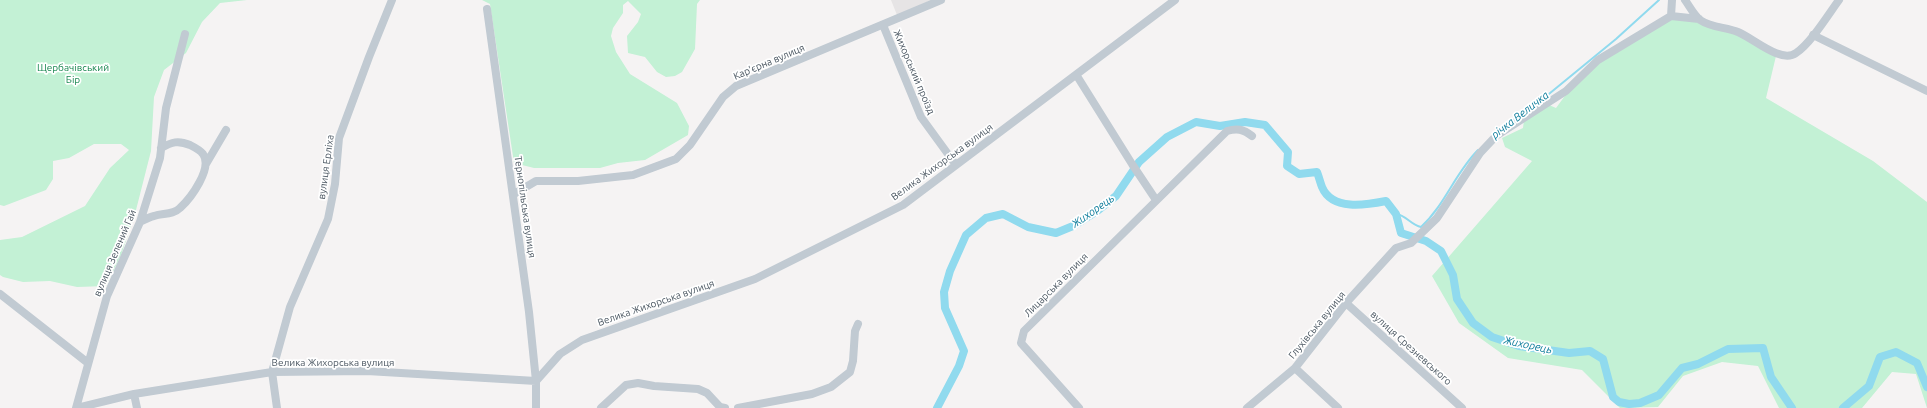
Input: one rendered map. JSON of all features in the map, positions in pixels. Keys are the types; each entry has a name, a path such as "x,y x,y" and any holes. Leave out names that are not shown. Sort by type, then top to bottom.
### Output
{"street":[{"name":"вулиця Ерліха","path":"277,408 272,372 290,307 328,219 335,184 339,138 392,0"},
{"name":"Кар’єрна вулиця","path":"514,194 536,181 578,181 633,175 676,159 690,145 723,97 736,86 941,0"},
{"name":"Велика Жихорська вулиця","path":"77,408 134,394 272,372 367,371 536,381 560,354 582,340 755,279 904,204 1077,76 1175,0"},
{"path":"1672,0 1671,16 1699,19 1711,26 1738,32 1777,54 1788,56 1796,54 1813,35 1839,0"},
{"path":"1686,0 1699,19"},
{"name":"Тернопільська вулиця","path":"487,9 514,194 536,381 536,408"},
{"name":"Глухівська вулиця","path":"1247,408 1295,368 1346,303 1396,248 1411,243 1436,218 1480,153 1496,136 1566,91 1598,60 1671,16"},
{"name":"Жихорський проїзд","path":"883,25 921,116 956,165"},
{"name":"вулиця Зелений Гай","path":"77,408 107,296 140,222 160,158 166,108 185,34"},
{"path":"1813,35 1927,92"},
{"path":"1077,76 1156,200"},
{"name":"Лицарська вулиця","path":"1079,408 1022,343 1024,331 1227,132 1236,128 1246,131 1252,136"},
{"path":"140,222 154,216 170,214 179,209 202,179 206,164 226,130"},
{"path":"161,148 171,142 182,142 196,148 203,154 206,164"},
{"path":"0,294 88,363"},
{"name":"вулиця Срезневського","path":"1346,303 1462,408"},
{"path":"738,408 812,394 831,387 850,372 853,361 855,331 858,324"},
{"path":"1295,368 1338,408"},
{"path":"601,408 626,385 638,383 654,386 698,389 707,393 720,406 725,408"},
{"path":"134,394 137,408"}],"shaded area":[{"path":"891,0 931,0 897,15"}],"green space":[{"name":"Щербачівський Бір","path":"0,0 247,0 220,3 202,22 186,53 164,70 154,97 151,151 135,214 121,255 106,286 77,287 50,281 23,282 0,275 0,240 22,237 85,206 110,168 129,150 121,144 94,144 69,158 53,161 53,179 46,190 4,206 0,205"},
{"path":"482,0 700,0 697,4 695,49 682,72 675,76 666,77 657,72 645,57 628,53 627,36 638,22 641,14 628,1 623,5 623,13 613,28 611,36 616,52 630,74 677,103 689,126 688,135 645,160 618,163 600,168 534,168 514,163 490,4"},
{"path":"1667,19 1699,19 1724,28 1776,56 1766,98 1873,161 1927,202 1927,408 1916,374 1892,372 1862,408 1779,408 1758,366 1722,362 1683,376 1658,407 1620,408 1582,370 1508,358 1459,323 1432,276 1532,161 1505,147 1502,138 1523,128 1524,120 1549,105 1556,108 1570,89 1598,60"}],"waterway":[{"name":"річка Величка","path":"1512,121 1544,98 1616,39 1659,0"},
{"name":"Жихорець","path":"937,408 959,366 964,351 945,308 944,292 950,271 966,235 986,218 1003,214 1028,227 1056,233 1073,226 1097,211 1116,196 1139,162 1167,137 1196,122 1220,126 1245,122 1265,125 1288,152 1287,166 1299,174 1317,172 1322,187 1327,195 1333,200 1341,203 1360,205 1386,201 1396,214 1401,233 1426,241 1441,251 1453,275 1457,299 1473,323 1492,337 1519,346 1569,353 1590,351 1603,359 1613,397 1619,402 1629,404 1640,403 1659,395 1682,368 1698,364 1728,349 1763,348 1771,377 1792,408"},
{"name":"річка Величка","path":"1396,214 1403,216 1417,226 1421,227 1437,209 1463,169 1478,150"},
{"name":"Жихорець","path":"1843,408 1869,386 1880,357 1896,352 1917,363 1927,387"}]}
